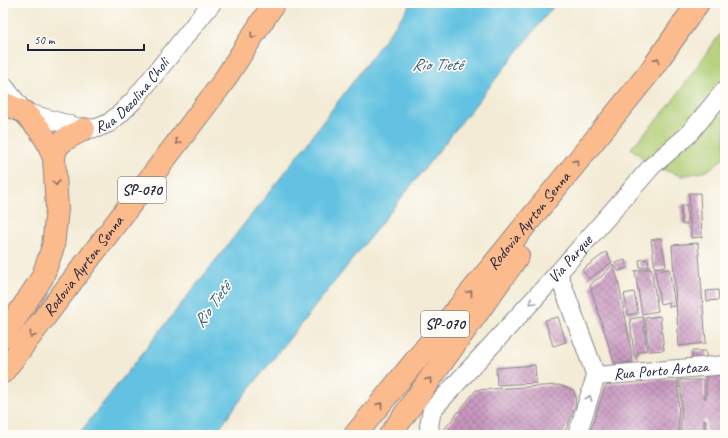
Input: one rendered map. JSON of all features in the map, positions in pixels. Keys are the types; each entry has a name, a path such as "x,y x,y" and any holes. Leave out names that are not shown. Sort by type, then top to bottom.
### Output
{"main road":[{"name":"Rodovia Ayrton Senna","path":"3,372 221,85 274,3"},
{"name":"Rodovia Ayrton Senna","path":"355,435 649,73 698,3"},
{"path":"3,103 24,112 40,130 48,143 54,158"},
{"path":"3,337 42,278 53,247 57,209 54,158 56,148 64,140 84,129"},
{"path":"390,435 521,252 534,214"}],"street":[{"name":"Rua Dezolina Choli","path":"24,112 84,129 97,128 109,123 134,100 212,3"},
{"path":"3,85 24,112"},
{"name":"Via Parque","path":"431,435 429,426 432,410 558,273 652,166 688,135 725,90"},
{"path":"558,273 596,376 577,435"},
{"name":"Rua Porto Artaza","path":"596,376 725,366"}],"green space":[{"path":"725,27 725,157 707,171 682,176 652,166 631,148 669,106"}],"water":[{"name":"Rio Tietê","path":"412,3 556,3 235,407 215,435 78,435 286,171"}],"building":[{"path":"689,193 700,193 702,237 691,238"},
{"path":"681,205 687,205 688,224 682,224"},
{"path":"661,238 666,266 655,268 651,240"},
{"path":"698,243 706,343 679,346 672,245"},
{"path":"606,252 612,262 589,279 582,270"},
{"path":"648,259 649,266 640,268 639,260"},
{"path":"625,260 627,268 618,271 615,263"},
{"path":"613,264 618,280 633,362 615,366 590,286"},
{"path":"651,268 658,311 642,314 635,271"},
{"path":"669,269 675,306 669,307 669,302 660,304 655,271"},
{"path":"718,290 719,300 707,301 706,291"},
{"path":"634,292 638,313 628,315 624,294"},
{"path":"660,316 664,350 649,351 645,318"},
{"path":"558,317 566,342 553,346 545,320"},
{"path":"643,317 647,350 638,352 638,356 634,356 630,319"},
{"path":"692,351 706,351 706,359 692,358"},
{"path":"535,365 536,383 497,385 496,368"},
{"path":"725,375 725,435 706,435 706,420 704,420 704,435 681,435 680,380 704,380 704,398 706,398 706,376"},
{"path":"678,378 679,435 589,435 605,387 612,383"},
{"path":"559,385 573,390 576,397 575,406 564,435 449,435 443,431 476,390"}]}
